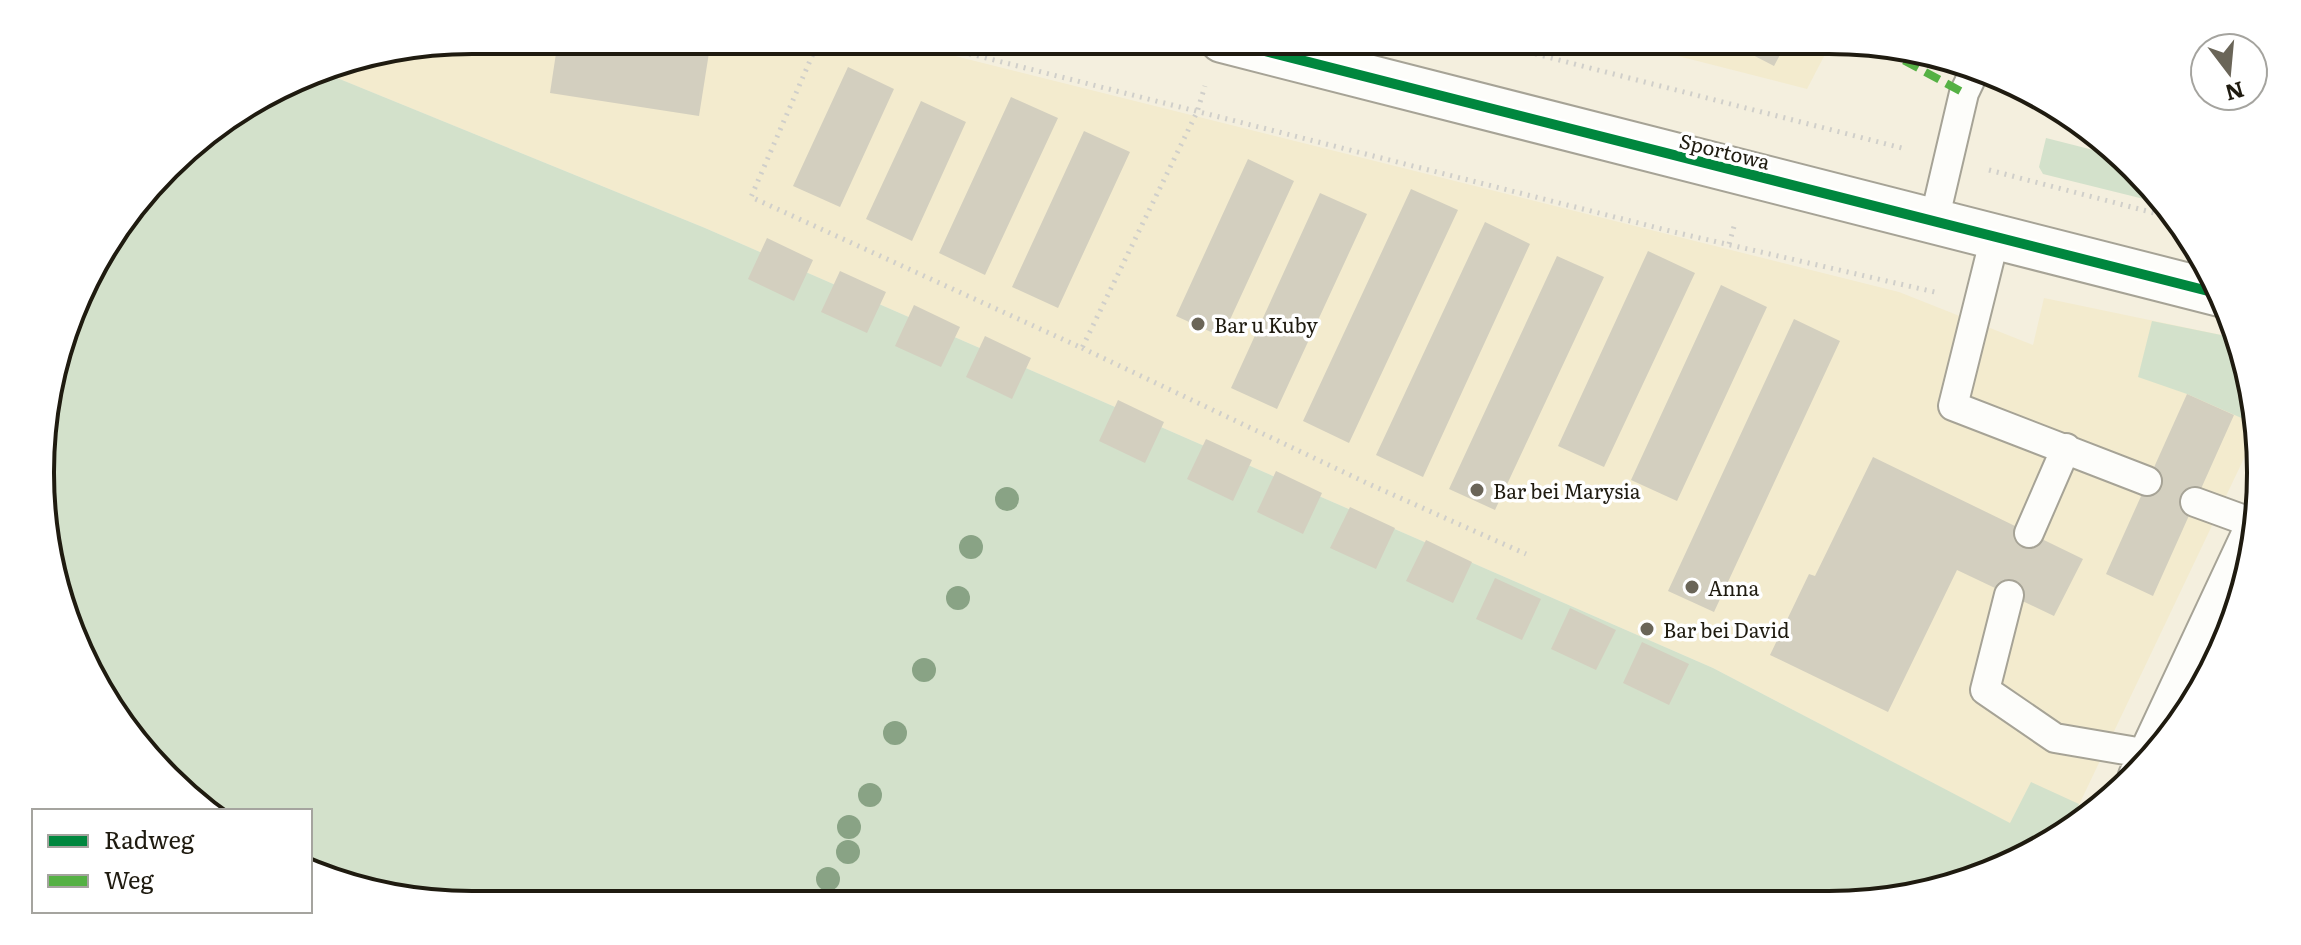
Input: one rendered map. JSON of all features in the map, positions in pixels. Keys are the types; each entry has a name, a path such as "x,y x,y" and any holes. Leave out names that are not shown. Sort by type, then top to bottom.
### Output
{"street":[{"name":"Sportowa","path":"1277,54 2205,290"}],"lane":[{"path":"1934,221 1964,93 1971,79"},
{"path":"1995,237 1953,406 2147,481"},
{"path":"2029,533 2066,448"},
{"path":"2195,502 2244,521"},
{"path":"2148,742 2240,545"},
{"path":"2009,595 1985,690 2055,738 2130,762"}],"path":[{"path":"813,54 751,197 1526,554"},
{"path":"970,54 1674,232 1979,301"},
{"path":"1536,54 2157,214"},
{"path":"1082,348 1197,112 1206,83"}],"shaded area":[{"path":"947,54 1899,292 2033,345 2044,298 2224,336 2239,391 2246,453 2077,809 2051,827 2011,824 1713,668 705,228 335,77 391,62 445,55"},
{"path":"1670,54 1825,54 1807,89"}],"green space":[{"path":"335,77 705,228 1713,668 2010,823 2031,782 2079,804 2077,809 2038,835 1989,859 1937,877 1856,890 472,891 391,883 312,859 312,809 224,809 177,768 140,727 125,705 86,633 62,554 54,472 62,391 76,338 97,287 125,240 158,197 197,158 240,125 287,97"},
{"path":"2046,138 2095,150 2145,199 2043,174 2039,167"},
{"path":"2152,321 2224,336 2243,419 2187,394 2138,377"},
{"path":"2225,606 2215,633 2197,671"}],"building":[{"path":"556,54 709,54 699,116 550,93"},
{"path":"1751,54 1780,54 1774,66"},
{"path":"848,67 894,89 840,207 793,186"},
{"path":"1011,97 1058,118 985,275 939,253"},
{"path":"921,101 966,122 912,241 866,219"},
{"path":"1084,131 1130,152 1058,308 1012,287"},
{"path":"1248,159 1294,181 1222,337 1176,316"},
{"path":"1411,189 1458,210 1349,443 1303,421"},
{"path":"1320,193 1367,214 1277,409 1231,388"},
{"path":"1485,222 1530,244 1423,477 1376,455"},
{"path":"767,238 813,260 794,301 748,279"},
{"path":"1648,251 1695,273 1604,467 1558,446"},
{"path":"1557,256 1604,277 1495,510 1449,489"},
{"path":"840,271 886,292 867,333 821,312"},
{"path":"1721,285 1767,307 1677,501 1631,480"},
{"path":"914,305 960,327 941,367 895,346"},
{"path":"1794,319 1840,341 1714,612 1668,591"},
{"path":"985,336 1031,358 1012,399 966,377"},
{"path":"2187,394 2234,415 2153,596 2106,574"},
{"path":"1118,400 1164,422 1145,463 1099,441"},
{"path":"1206,439 1252,460 1233,501 1187,479"},
{"path":"1873,457 2083,559 2054,616 1957,570 1888,712 1770,655 1809,574 1815,576"},
{"path":"1276,471 1322,493 1303,534 1257,512"},
{"path":"1350,507 1395,528 1376,569 1330,548"},
{"path":"1426,540 1472,562 1453,603 1406,581"},
{"path":"1495,578 1541,599 1522,640 1476,619"},
{"path":"1570,608 1616,630 1596,670 1551,649"},
{"path":"1642,642 1689,664 1669,705 1623,683"}],"marked path":[{"path":"1906,61 1964,93"}],"cycle path":[{"path":"1277,54 2205,290"}],"place":[{"name":"Bar u Kuby","path":"1198,324"},
{"name":"Bar bei Marysia","path":"1477,490"},
{"name":"Anna","path":"1692,587"},
{"name":"Bar bei David","path":"1647,629"}]}
